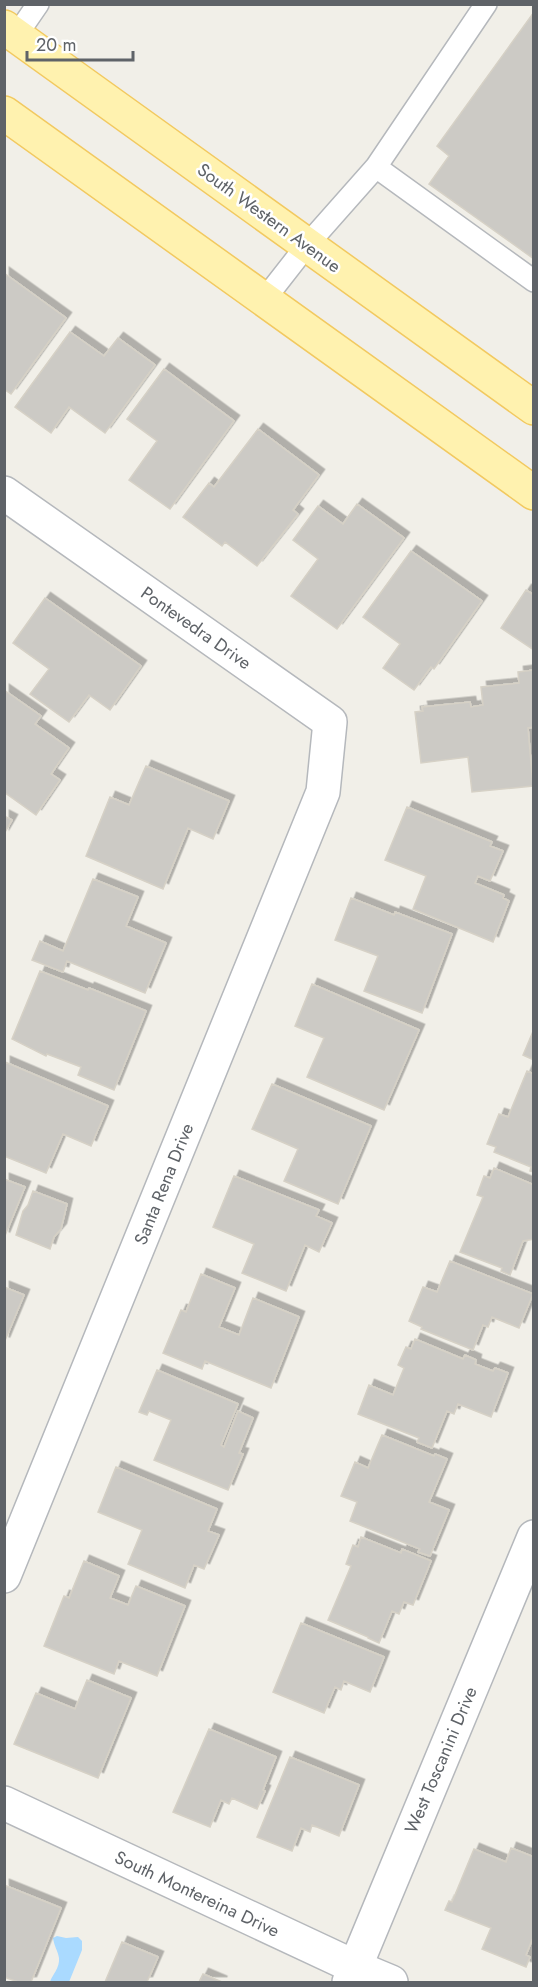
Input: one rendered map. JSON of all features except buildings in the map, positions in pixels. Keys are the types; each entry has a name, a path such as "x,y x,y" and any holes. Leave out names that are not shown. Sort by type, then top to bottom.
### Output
{"main road":[{"name":"South Western Avenue","path":"10,32 534,408"},
{"path":"4,113 534,493"}],"street":[{"name":"Pontevedra Drive","path":"9,506 330,722 323,792"},
{"name":"Santa Rena Drive","path":"4,1576 323,792"},
{"name":"West Toscanini Drive","path":"352,1975 534,1537"},
{"name":"South Montereina Drive","path":"4,1803 352,1975 391,1983"}],"lane":[{"path":"10,32 38,4"},
{"path":"264,300 307,245 376,167 486,4"},
{"path":"376,167 534,281"}],"water":[{"path":"57,1936 78,1937 82,1941 82,1950 69,1982 50,1982 59,1962 53,1938"}]}
